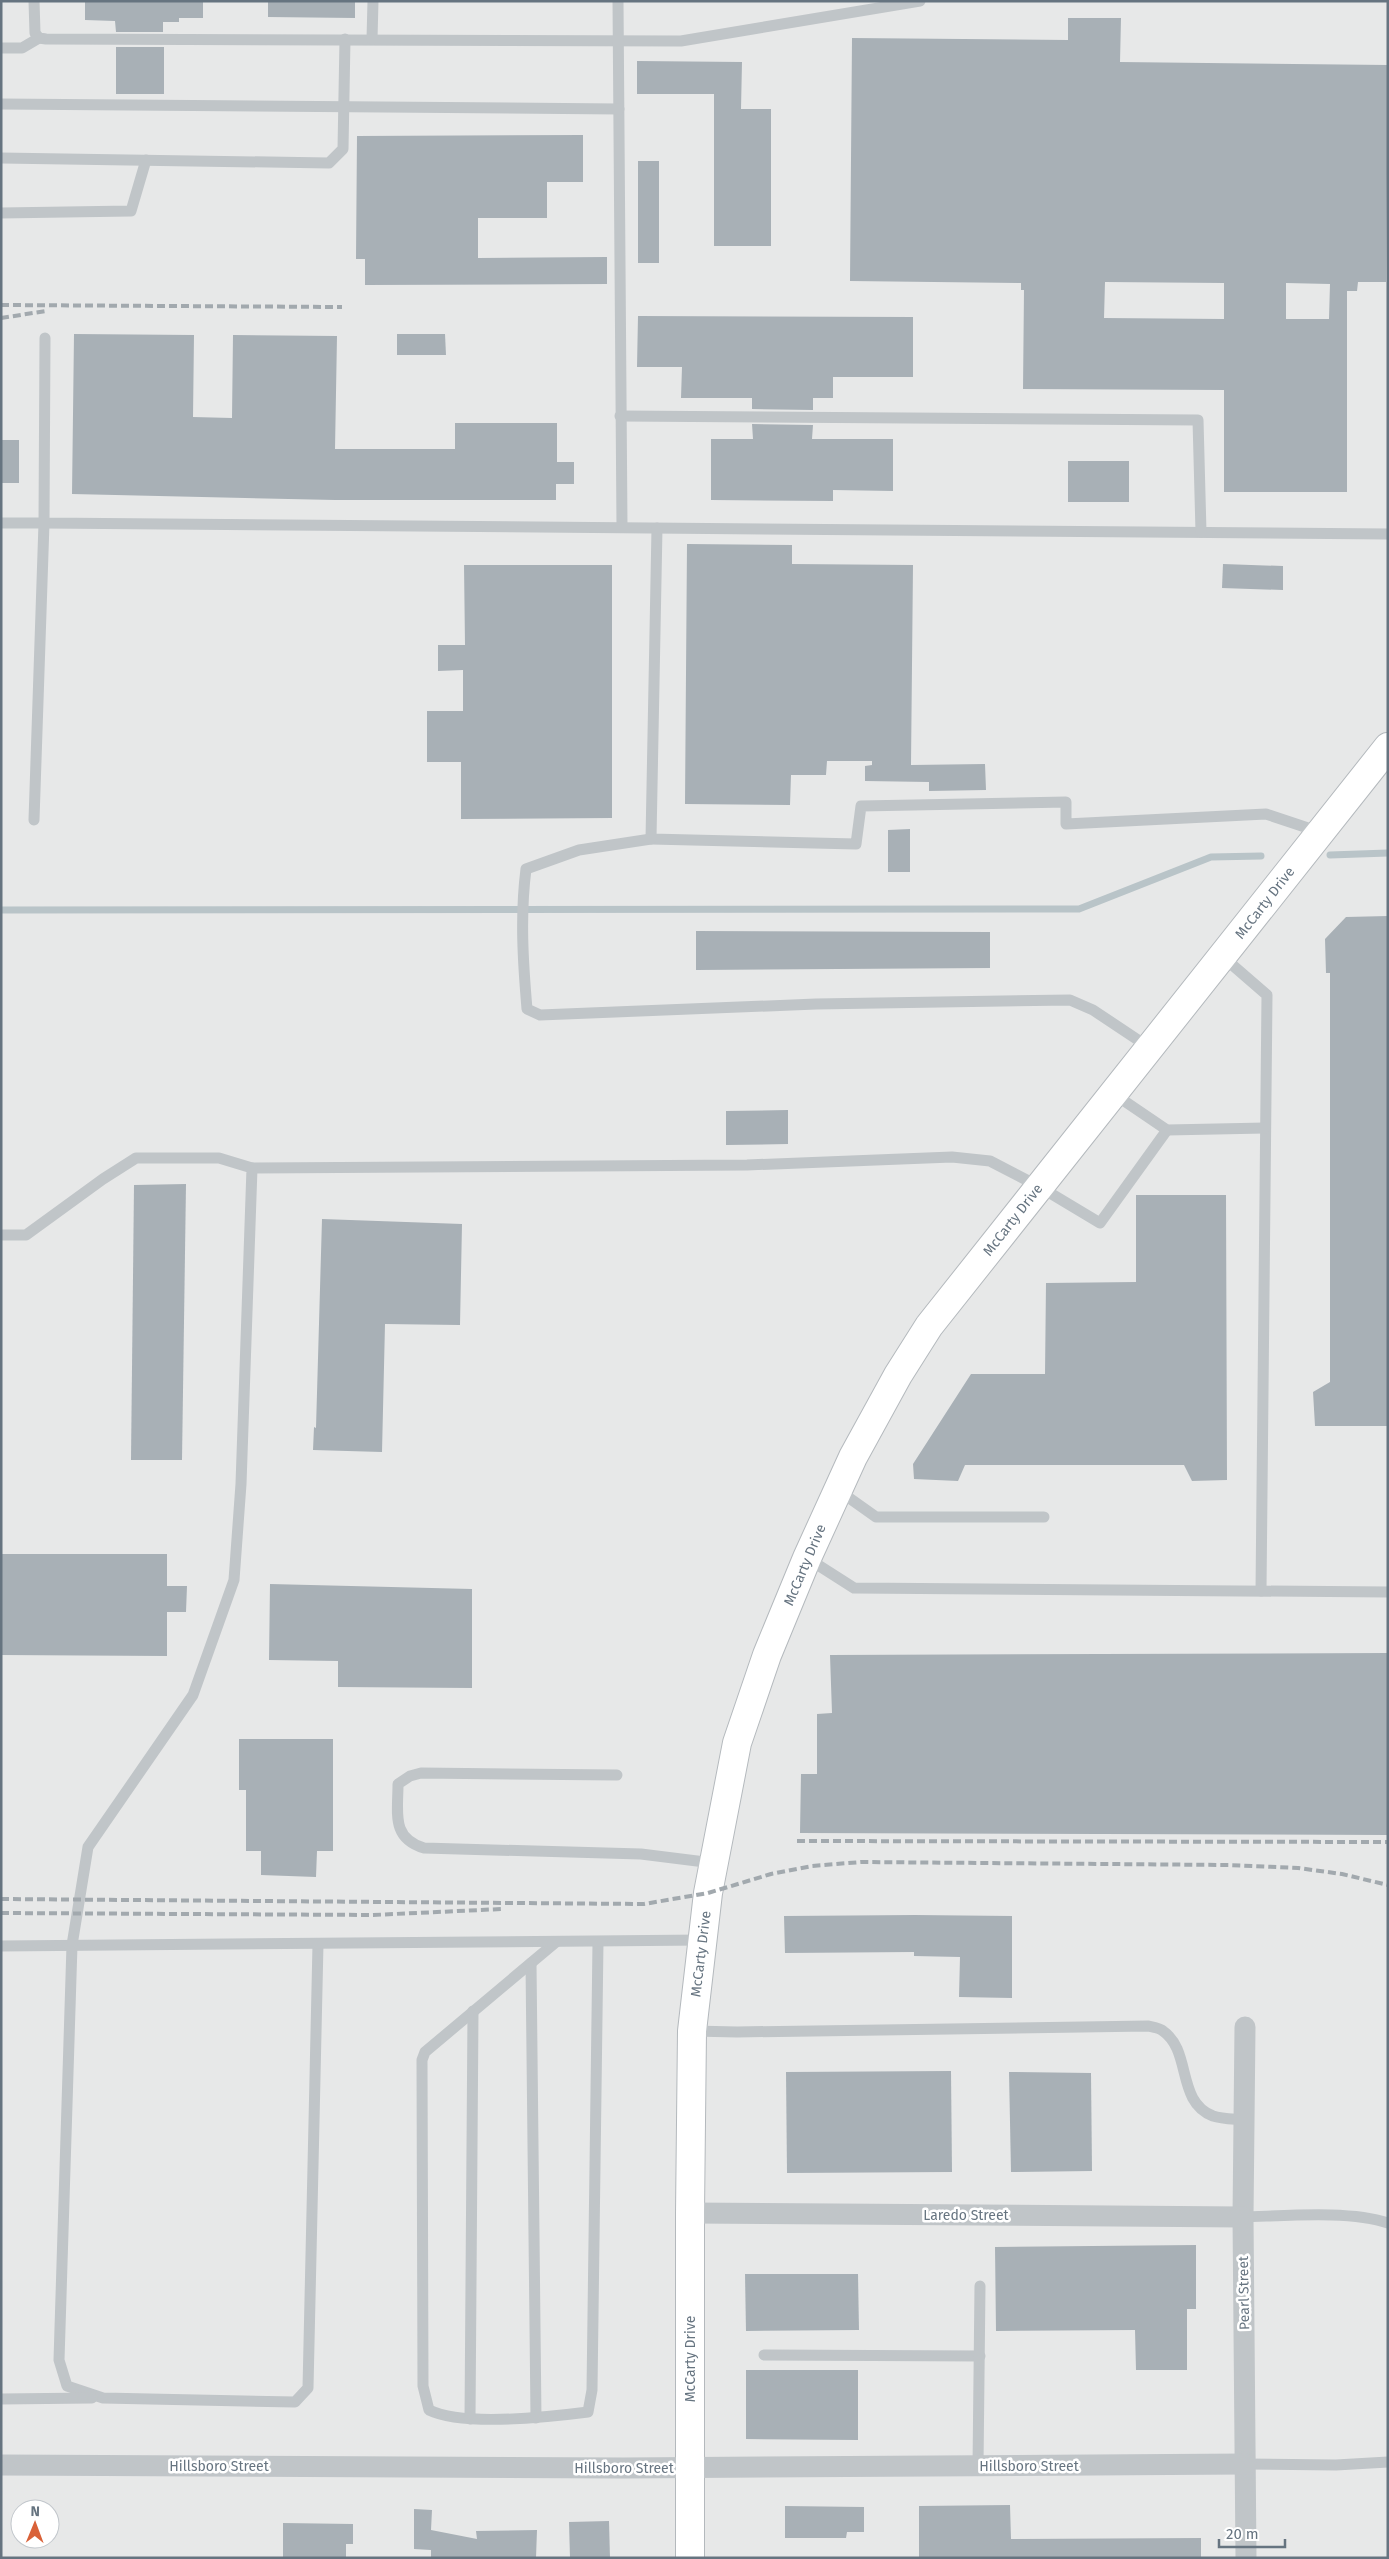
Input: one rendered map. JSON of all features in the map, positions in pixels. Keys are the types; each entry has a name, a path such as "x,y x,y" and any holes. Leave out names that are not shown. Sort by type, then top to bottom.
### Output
{"main road":[{"name":"McCarty Drive","path":"690,2558 692,2031 714,1863 736,1743 767,1655 807,1558 853,1457 889,1392 930,1326 1388,747"}],"street":[{"name":"Pearl Street","path":"1246,2027 1243,2217 1246,2558"},
{"name":"Laredo Street","path":"690,2213 1243,2217"},
{"name":"Hillsboro Street","path":"1,2465 690,2468 1246,2464"}],"lane":[{"path":"34,1 35,33 39,38"},
{"path":"372,1 372,40"},
{"path":"618,1 622,528"},
{"path":"1,48 22,48 39,38 618,39 680,41 920,1"},
{"path":"1,158 329,163 343,149 345,39"},
{"path":"1,104 619,109"},
{"path":"1,213 131,211 146,160"},
{"path":"34,820 44,523 45,338"},
{"path":"620,416 1198,420 1201,532"},
{"path":"1,523 1388,534"},
{"path":"651,839 657,528"},
{"path":"1150,1048 1093,1010 1070,1000 816,1004 540,1016 527,1009 522,924 526,869 579,850 651,839 856,844 861,806 1066,802 1066,824 1266,814 1321,832"},
{"path":"1222,956 1267,995 1261,1591"},
{"path":"1114,1094 1167,1130 1265,1128"},
{"path":"1,1235 26,1235 103,1179 136,1158 218,1158 252,1168 747,1165 952,1157 990,1161 1040,1186 1100,1223 1167,1130"},
{"path":"103,2398 67,2386 60,2360 72,1945 88,1847 193,1695 234,1580 241,1484 252,1168"},
{"path":"838,1490 876,1517 1044,1517"},
{"path":"807,1558 854,1588 1388,1592"},
{"path":"617,1775 421,1773 410,1776 398,1784 398,1824 403,1837 410,1844 424,1848 641,1854 714,1863"},
{"path":"1,1946 703,1940"},
{"path":"556,1942 425,2052 422,2060 423,2386 429,2410 442,2416 536,2418 588,2412 592,2390 598,1942"},
{"path":"1,2399 103,2398 295,2402 308,2388 318,1944"},
{"path":"531,1962 536,2418"},
{"path":"470,2418 474,2011"},
{"path":"692,2031 1148,2026 1163,2031 1174,2044 1184,2082 1198,2107 1213,2116 1244,2120"},
{"path":"1243,2217 1320,2216 1376,2218 1388,2223"},
{"path":"978,2466 980,2286"},
{"path":"764,2355 980,2356"},
{"path":"1246,2464 1336,2465 1388,2462"}],"shaded area":[{"path":"1,1 1388,1 1388,2558 1,2558"}],"building":[{"path":"85,1 203,1 203,18 179,18 179,22 163,22 163,32 116,32 115,21 85,20"},
{"path":"268,1 355,1 355,18 268,17"},
{"path":"1068,18 1121,18 1120,62 1388,65 1386,282 1358,282 1357,291 1347,291 1347,492 1224,492 1224,390 1023,389 1024,290 1021,290 1021,283 850,281 852,38 1068,40","holes":["1105,282 1224,283 1224,319 1104,318","1286,283 1330,284 1329,319 1286,319"]},
{"path":"116,47 164,47 164,94 116,94"},
{"path":"637,61 742,62 741,109 771,109 771,246 714,246 714,94 637,94"},
{"path":"583,135 583,182 547,182 547,218 478,218 478,258 607,257 607,284 365,285 365,259 356,259 357,136"},
{"path":"638,161 659,161 659,263 638,263"},
{"path":"638,316 913,317 913,377 833,377 833,398 813,398 813,410 752,409 752,398 681,398 682,367 637,367"},
{"path":"74,334 194,335 193,417 232,418 233,335 337,336 335,449 455,449 455,423 557,423 557,462 574,462 574,484 556,484 556,500 335,500 72,494"},
{"path":"397,334 445,334 446,355 397,355"},
{"path":"752,424 813,425 812,439 893,439 893,491 833,490 833,501 711,500 711,439 753,439"},
{"path":"1,440 19,440 19,483 1,483"},
{"path":"1068,461 1129,461 1129,502 1068,502"},
{"path":"687,544 792,545 792,564 913,565 911,765 985,764 986,790 929,791 929,782 865,781 865,766 872,765 872,761 827,761 826,775 791,775 790,805 685,804"},
{"path":"1223,564 1283,566 1283,590 1222,588"},
{"path":"464,565 612,565 612,818 461,819 461,762 427,762 427,711 463,711 463,670 438,671 438,645 465,645"},
{"path":"910,829 910,872 888,872 888,830"},
{"path":"1388,916 1388,1426 1315,1426 1313,1392 1330,1382 1330,973 1326,973 1325,939 1346,917"},
{"path":"696,931 990,932 990,968 696,970"},
{"path":"788,1110 788,1144 726,1145 726,1111"},
{"path":"186,1184 182,1460 131,1460 134,1185"},
{"path":"1136,1195 1226,1195 1227,1480 1192,1481 1184,1465 965,1465 958,1481 914,1479 913,1464 971,1374 1045,1374 1046,1283 1136,1282"},
{"path":"322,1219 462,1224 460,1325 385,1324 382,1452 313,1450 314,1427 316,1428"},
{"path":"1,1554 167,1554 167,1586 187,1586 186,1612 167,1612 167,1656 1,1655"},
{"path":"270,1584 472,1589 472,1688 338,1687 338,1661 269,1660"},
{"path":"1388,1653 1388,1835 800,1833 801,1774 817,1774 817,1714 832,1713 830,1655"},
{"path":"239,1739 333,1739 333,1851 317,1851 316,1877 261,1875 261,1851 246,1851 246,1790 239,1790"},
{"path":"784,1916 1012,1916 1012,1998 959,1997 960,1957 914,1956 914,1952 785,1953"},
{"path":"951,2071 952,2172 787,2173 786,2072"},
{"path":"1009,2072 1091,2073 1092,2171 1011,2172"},
{"path":"1196,2245 1196,2309 1187,2309 1187,2370 1136,2370 1135,2330 996,2331 995,2247"},
{"path":"745,2274 858,2274 859,2330 746,2331"},
{"path":"746,2370 858,2370 858,2440 746,2439"},
{"path":"1010,2505 1011,2539 1201,2538 1201,2558 919,2558 919,2506"},
{"path":"785,2506 864,2507 864,2532 847,2532 846,2538 785,2538"},
{"path":"414,2509 432,2510 431,2530 477,2539 476,2531 537,2530 536,2558 431,2558 431,2550 414,2549"},
{"path":"609,2521 610,2558 570,2558 569,2522"},
{"path":"283,2523 353,2524 353,2544 346,2544 346,2558 283,2558"}],"waterway":[{"path":"1330,855 1388,853"},
{"path":"1,910 1079,909 1211,857 1261,856"}],"railway":[{"path":"1,305 342,307"},
{"path":"1,318 46,311"},
{"path":"797,1841 1388,1842"},
{"path":"1,1899 644,1904 708,1893 771,1874 812,1866 861,1862 1229,1865 1298,1868 1342,1874 1388,1885"},
{"path":"1,1913 373,1915 501,1909"}]}
